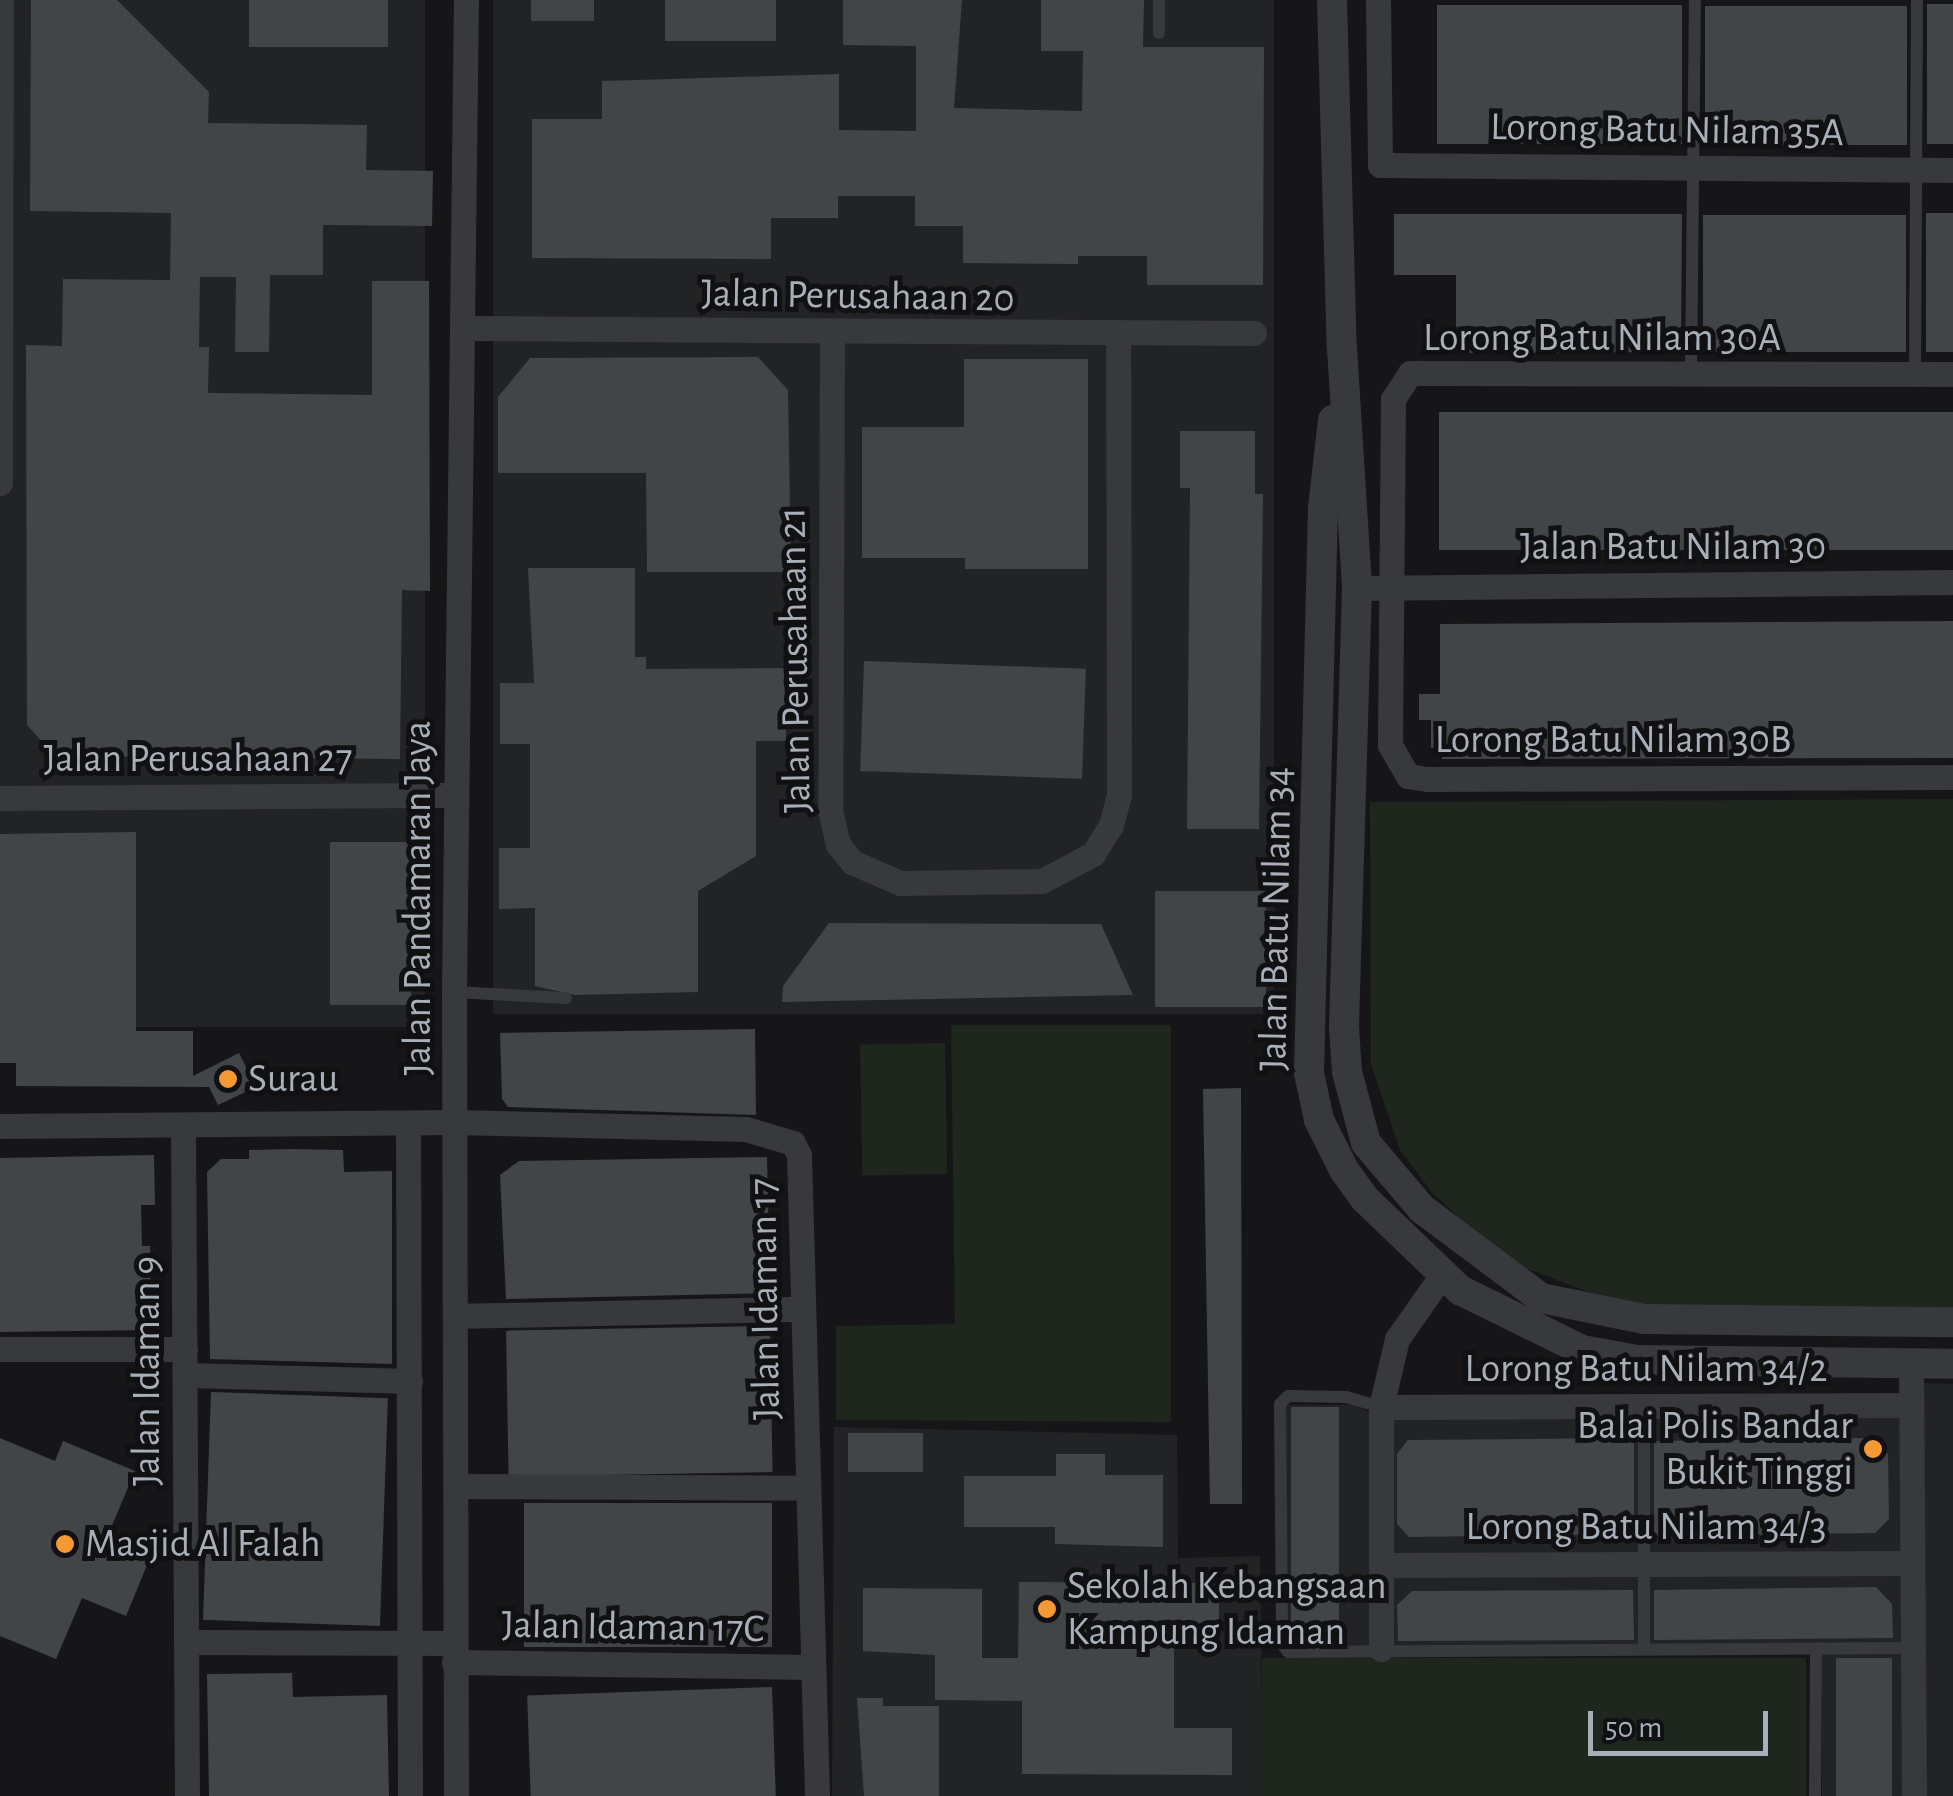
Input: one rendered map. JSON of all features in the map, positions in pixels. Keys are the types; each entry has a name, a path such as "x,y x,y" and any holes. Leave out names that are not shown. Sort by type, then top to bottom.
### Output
{"street":[{"path":"0,483 1,0"},
{"name":"Jalan Pandamaran Jaya","path":"456,1796 454,992 466,0"},
{"name":"Jalan Batu Nilam 34","path":"1332,0 1342,348 1358,588 1347,1072 1366,1144 1422,1209 1522,1290 1644,1319 1953,1322"},
{"name":"Lorong Batu Nilam 35A","path":"1378,0 1380,164 1953,170"},
{"name":"Jalan Perusahaan 20","path":"462,328 1118,336 1254,333"},
{"name":"Jalan Perusahaan 21","path":"832,333 830,810 838,844 852,862 900,884 1042,881 1093,854 1111,825 1119,794 1118,336"},
{"name":"Jalan Batu Nilam 34","path":"1342,348 1322,508 1309,1028 1318,1120 1365,1199 1442,1275 1501,1312 1607,1356 1953,1364"},
{"name":"Lorong Batu Nilam 30A","path":"1394,587 1394,400 1410,373 1953,374"},
{"path":"1320,708 1329,675 1331,604 1335,592 1358,588 1335,557 1322,508"},
{"name":"Jalan Batu Nilam 30","path":"1358,588 1953,582"},
{"name":"Lorong Batu Nilam 30B","path":"1394,587 1390,745 1408,776 1953,777"},
{"name":"Jalan Perusahaan 27","path":"0,798 456,795"},
{"name":"Jalan Idaman 17","path":"0,1126 455,1122 776,1134 799,1154 817,1796"},
{"name":"Jalan Pandamaran Jaya","path":"408,1124 410,1796"},
{"name":"Jalan Idaman 9","path":"183,1126 187,1796"},
{"path":"1422,1209 1442,1275"},
{"path":"1442,1275 1522,1290"},
{"path":"1382,1648 1381,1407 1397,1339 1442,1275"},
{"path":"455,1316 802,1309"},
{"path":"0,1349 410,1382"},
{"path":"1910,1364 1914,1796"},
{"name":"Lorong Batu Nilam 34/2","path":"1381,1407 1910,1406"},
{"path":"456,1486 807,1488"},
{"name":"Lorong Batu Nilam 34/3","path":"1382,1565 1912,1563"},
{"name":"Jalan Idaman 17C","path":"186,1642 407,1642 454,1652 811,1667"}],"lane":[{"path":"1158,33 1159,0"},
{"path":"1691,374 1696,0"},
{"path":"1914,374 1911,170 1916,0"},
{"path":"454,992 566,998"},
{"path":"1381,1407 1348,1396 1288,1396 1280,1404 1282,1644 1288,1652 1382,1648 1912,1648"},
{"path":"1644,1406 1644,1648"},
{"path":"1815,1796 1816,1648"}],"shaded area":[{"path":"0,0 425,0 425,1027 0,1027"},
{"path":"493,0 1274,0 1274,1014 493,1014"},
{"path":"1953,799 1953,1309 1632,1309 1500,1258 1431,1191 1400,1150 1371,1064 1370,802"},
{"path":"951,1025 1171,1025 1171,1422 836,1420 836,1326 955,1324"},
{"path":"945,1043 947,1174 862,1175 860,1044"},
{"path":"1918,1383 1953,1384 1953,1796 1822,1796 1822,1654 1286,1657 1285,1405 1356,1405 1374,1414 1917,1414"},
{"name":"Sekolah Kebangsaan Kampung Idaman","path":"834,1427 1177,1435 1178,1558 1260,1556 1263,1796 832,1796"},
{"path":"1262,1658 1806,1658 1806,1796 1262,1796"}],"building":[{"path":"31,0 117,0 209,92 208,123 367,125 366,170 433,171 432,226 323,225 323,275 270,275 269,352 235,352 236,277 200,277 199,347 209,347 208,393 372,395 372,281 429,281 430,591 402,590 400,759 55,756 27,725 26,345 62,346 63,279 170,280 171,213 30,211"},
{"path":"249,0 388,0 388,47 249,47"},
{"path":"531,0 594,0 594,21 531,21"},
{"path":"665,0 776,0 776,41 665,41"},
{"path":"843,0 962,0 954,108 1082,111 1083,51 1041,51 1041,0 1144,0 1143,47 1264,47 1263,285 1147,285 1147,256 1078,256 1078,264 963,263 963,226 915,226 915,196 838,196 838,218 771,218 771,259 532,258 532,119 602,119 602,81 839,74 839,130 916,131 916,46 843,45"},
{"path":"1927,4 1953,4 1953,144 1927,144"},
{"path":"1437,5 1682,5 1682,144 1437,144"},
{"path":"1705,6 1907,6 1907,145 1705,145"},
{"path":"1926,213 1953,213 1953,352 1926,352"},
{"path":"1394,214 1682,214 1681,352 1456,353 1456,275 1394,275"},
{"path":"1703,215 1906,215 1906,352 1703,352"},
{"path":"758,357 788,390 791,572 647,572 646,473 498,473 498,397 530,358"},
{"path":"964,359 1088,359 1088,569 965,569 965,558 862,558 862,427 964,427"},
{"path":"1439,412 1953,412 1953,550 1439,550"},
{"path":"1180,431 1255,431 1255,494 1263,494 1259,829 1187,829 1190,488 1180,488"},
{"path":"528,568 635,568 635,657 646,657 646,669 785,668 786,741 756,741 756,856 698,891 698,992 575,995 535,986 535,908 499,909 499,848 530,848 530,744 500,744 500,683 534,683"},
{"path":"1953,621 1953,758 1442,759 1442,748 1431,748 1431,720 1419,720 1419,694 1440,694 1440,624"},
{"path":"864,661 1086,669 1082,779 860,771"},
{"path":"136,832 136,1031 193,1031 193,1076 239,1053 256,1087 218,1105 209,1087 16,1086 16,1063 0,1063 0,834"},
{"path":"330,842 411,842 411,1005 330,1005"},
{"path":"1155,891 1266,891 1266,1007 1155,1007"},
{"path":"829,923 1101,924 1133,995 782,1002 783,986"},
{"path":"755,1029 756,1115 508,1107 502,1099 500,1033"},
{"path":"1241,1088 1242,1504 1210,1504 1203,1089"},
{"path":"249,1150 343,1150 344,1172 392,1171 392,1364 210,1359 207,1172 221,1159 249,1159"},
{"path":"154,1155 155,1205 141,1205 142,1246 150,1246 151,1330 0,1332 0,1158"},
{"path":"767,1157 770,1293 506,1299 500,1175 519,1161"},
{"path":"770,1326 773,1472 509,1477 506,1331"},
{"path":"211,1392 388,1398 380,1626 203,1620"},
{"path":"1291,1407 1339,1407 1339,1641 1291,1641"},
{"path":"848,1433 923,1433 923,1472 848,1472"},
{"name":"Masjid Al Falah","path":"0,1438 55,1461 63,1441 135,1471 108,1535 152,1553 126,1616 82,1598 56,1659 0,1636"},
{"path":"1874,1438 1888,1454 1889,1519 1875,1533 1654,1536 1654,1441"},
{"path":"1408,1440 1634,1441 1634,1534 1409,1537 1397,1524 1397,1454"},
{"path":"1056,1454 1105,1454 1105,1475 1163,1475 1163,1547 1055,1544 1055,1527 964,1527 964,1476 1056,1476"},
{"path":"524,1503 772,1503 772,1647 524,1647"},
{"path":"1019,1582 1219,1583 1219,1628 1174,1628 1174,1728 1232,1728 1232,1775 1022,1774 1022,1701 935,1700 935,1655 863,1651 863,1588 982,1589 982,1658 1018,1658"},
{"path":"1876,1587 1892,1604 1893,1638 1654,1640 1654,1590"},
{"path":"1633,1590 1634,1640 1398,1641 1397,1605 1412,1591"},
{"path":"1836,1658 1892,1658 1892,1796 1836,1796"},
{"path":"292,1673 293,1697 387,1695 389,1796 209,1796 207,1674"},
{"path":"772,1687 776,1796 531,1796 527,1696"},
{"path":"857,1698 883,1698 883,1706 939,1706 939,1796 864,1796"}],"place":[{"name":"Surau","path":"228,1079"},
{"name":"Balai Polis Bandar Bukit Tinggi","path":"1873,1449"},
{"name":"Masjid Al Falah","path":"65,1544"},
{"name":"Sekolah Kebangsaan Kampung Idaman","path":"1047,1609"}]}
